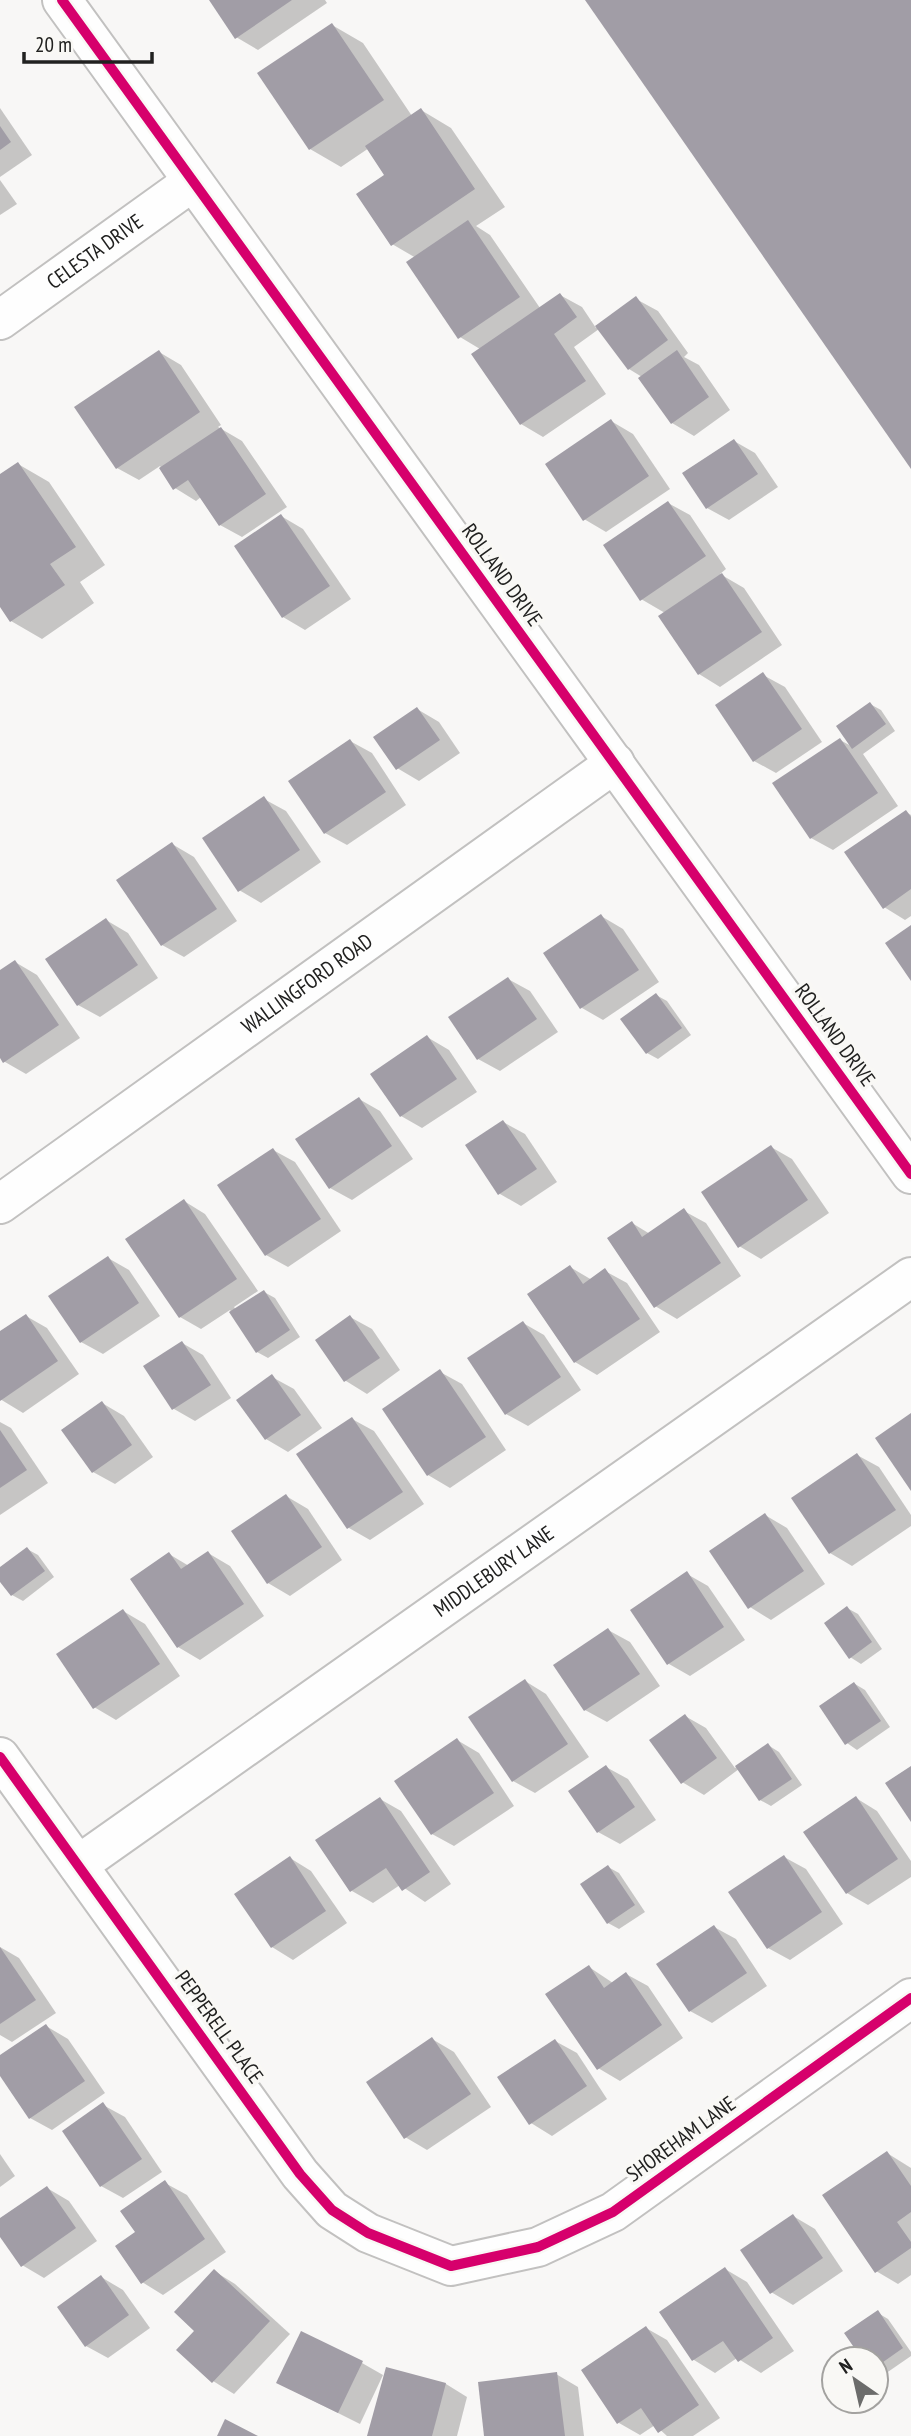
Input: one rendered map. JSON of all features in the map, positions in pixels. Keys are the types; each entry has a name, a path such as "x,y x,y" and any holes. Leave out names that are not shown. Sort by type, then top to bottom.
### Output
{"street":[{"name":"ROLLAND DRIVE","path":"62,0 911,1174"},
{"name":"CELESTA DRIVE","path":"0,320 192,182"},
{"name":"WALLINGFORD ROAD","path":"0,1204 615,763"},
{"name":"MIDDLEBURY LANE","path":"78,1865 911,1277"},
{"name":"PEPPERELL PLACE","path":"0,1757 300,2174 332,2210 368,2233 451,2266"},
{"name":"SHOREHAM LANE","path":"451,2266 538,2247 613,2212 910,2000"}],"building":[{"path":"209,0 292,0 235,39"},
{"path":"585,0 911,0 911,469"},
{"path":"332,23 384,100 309,150 257,73"},
{"path":"421,108 475,189 391,246 356,194 384,175 365,146"},
{"path":"0,126 11,142 0,150"},
{"path":"468,220 520,297 458,339 406,262"},
{"path":"560,293 577,317 554,334 586,381 520,425 471,354"},
{"path":"636,296 668,340 628,370 595,326"},
{"path":"159,350 200,412 116,469 74,407"},
{"path":"677,350 709,397 671,424 638,378"},
{"path":"611,419 649,476 583,521 545,464"},
{"path":"221,427 266,494 219,526 188,480 173,490 159,468"},
{"path":"734,439 758,474 706,509 682,473"},
{"path":"18,462 76,547 50,564 65,585 10,622 0,607 0,474"},
{"path":"668,501 706,556 640,601 603,545"},
{"path":"281,514 330,586 282,618 234,546"},
{"path":"722,573 762,632 698,675 658,616"},
{"path":"763,672 802,729 753,762 715,705"},
{"path":"870,702 886,724 852,749 836,726"},
{"path":"417,707 440,740 396,770 373,737"},
{"path":"840,738 878,793 810,839 772,783"},
{"path":"350,739 386,792 324,834 288,781"},
{"path":"264,796 300,850 238,892 202,838"},
{"path":"906,810 911,817 911,889 883,909 844,852"},
{"path":"172,842 217,909 161,946 116,880"},
{"path":"601,914 639,970 580,1009 543,953"},
{"path":"106,918 138,965 77,1006 45,959"},
{"path":"911,925 911,981 885,943"},
{"path":"15,960 59,1025 3,1063 0,1058 0,970"},
{"path":"508,977 537,1019 477,1060 448,1017"},
{"path":"656,993 682,1028 646,1054 620,1019"},
{"path":"427,1035 457,1079 400,1117 370,1074"},
{"path":"359,1097 392,1146 329,1189 295,1139"},
{"path":"503,1120 537,1169 498,1195 465,1145"},
{"path":"771,1145 808,1200 738,1248 701,1192"},
{"path":"273,1148 321,1219 265,1256 217,1185"},
{"path":"184,1199 237,1279 179,1318 125,1239"},
{"path":"684,1208 721,1263 654,1308 607,1238 632,1221 642,1237"},
{"path":"108,1256 139,1303 80,1343 48,1296"},
{"path":"570,1265 583,1284 605,1268 640,1319 574,1363 527,1294"},
{"path":"264,1290 290,1330 256,1353 229,1312"},
{"path":"26,1314 58,1361 0,1401 0,1331"},
{"path":"350,1315 380,1358 344,1382 315,1340"},
{"path":"523,1321 561,1377 505,1415 467,1358"},
{"path":"182,1341 211,1385 172,1410 143,1366"},
{"path":"440,1369 486,1437 427,1476 382,1409"},
{"path":"272,1374 301,1415 265,1440 236,1400"},
{"path":"102,1401 132,1445 92,1473 61,1430"},
{"path":"911,1413 911,1491 875,1438"},
{"path":"352,1417 403,1492 347,1529 296,1454"},
{"path":"0,1430 27,1470 0,1488"},
{"path":"857,1453 896,1510 829,1554 791,1498"},
{"path":"286,1494 322,1547 267,1584 231,1531"},
{"path":"765,1513 804,1571 748,1609 709,1551"},
{"path":"27,1547 45,1571 11,1596 0,1582 0,1567"},
{"path":"208,1551 244,1604 177,1648 130,1579 169,1552 181,1569"},
{"path":"687,1571 724,1627 667,1665 630,1610"},
{"path":"847,1606 872,1642 849,1659 824,1623"},
{"path":"123,1609 160,1664 93,1709 56,1654"},
{"path":"608,1628 640,1674 584,1711 553,1665"},
{"path":"525,1679 568,1744 512,1782 468,1717"},
{"path":"854,1682 881,1721 845,1745 819,1706"},
{"path":"685,1714 717,1758 681,1784 649,1740"},
{"path":"457,1738 494,1793 431,1835 394,1781"},
{"path":"768,1743 792,1779 759,1801 735,1766"},
{"path":"606,1765 635,1807 597,1833 568,1791"},
{"path":"911,1766 911,1822 885,1783"},
{"path":"856,1796 898,1859 846,1894 803,1832"},
{"path":"380,1797 430,1872 402,1891 386,1868 350,1892 315,1840"},
{"path":"784,1855 822,1912 767,1949 728,1892"},
{"path":"290,1856 326,1911 271,1948 234,1894"},
{"path":"608,1865 635,1905 607,1924 580,1884"},
{"path":"714,1925 747,1973 689,2012 656,1964"},
{"path":"0,1947 36,2000 0,2024"},
{"path":"589,1965 604,1988 626,1972 662,2025 597,2070 545,1994"},
{"path":"46,2024 85,2081 29,2119 0,2076 0,2055"},
{"path":"432,2037 471,2094 404,2139 366,2082"},
{"path":"555,2039 587,2086 529,2125 497,2077"},
{"path":"103,2102 142,2159 100,2187 62,2131"},
{"path":"887,2151 911,2186 911,2212 897,2222 911,2242 911,2248 875,2273 822,2195"},
{"path":"165,2180 205,2239 141,2284 115,2246 135,2232 120,2211"},
{"path":"47,2186 76,2228 21,2267 0,2237 0,2218"},
{"path":"793,2214 823,2258 770,2294 740,2250"},
{"path":"725,2267 773,2338 738,2362 723,2341 692,2361 659,2312"},
{"path":"214,2269 270,2321 212,2383 176,2350 194,2331 174,2312"},
{"path":"101,2275 129,2315 85,2347 57,2307"},
{"path":"878,2310 903,2348 890,2357 890,2345 852,2345 844,2333"},
{"path":"646,2326 699,2405 658,2433 641,2408 617,2424 581,2370"},
{"path":"301,2331 363,2361 338,2413 276,2383"},
{"path":"386,2367 446,2383 432,2436 367,2436"},
{"path":"557,2372 565,2436 484,2436 478,2382"},
{"path":"225,2419 258,2436 217,2436"}],"cycle path":[{"path":"62,0 911,1174"},
{"path":"0,1757 300,2174 332,2210 368,2233 451,2266 538,2247 613,2212 911,1998"}]}
